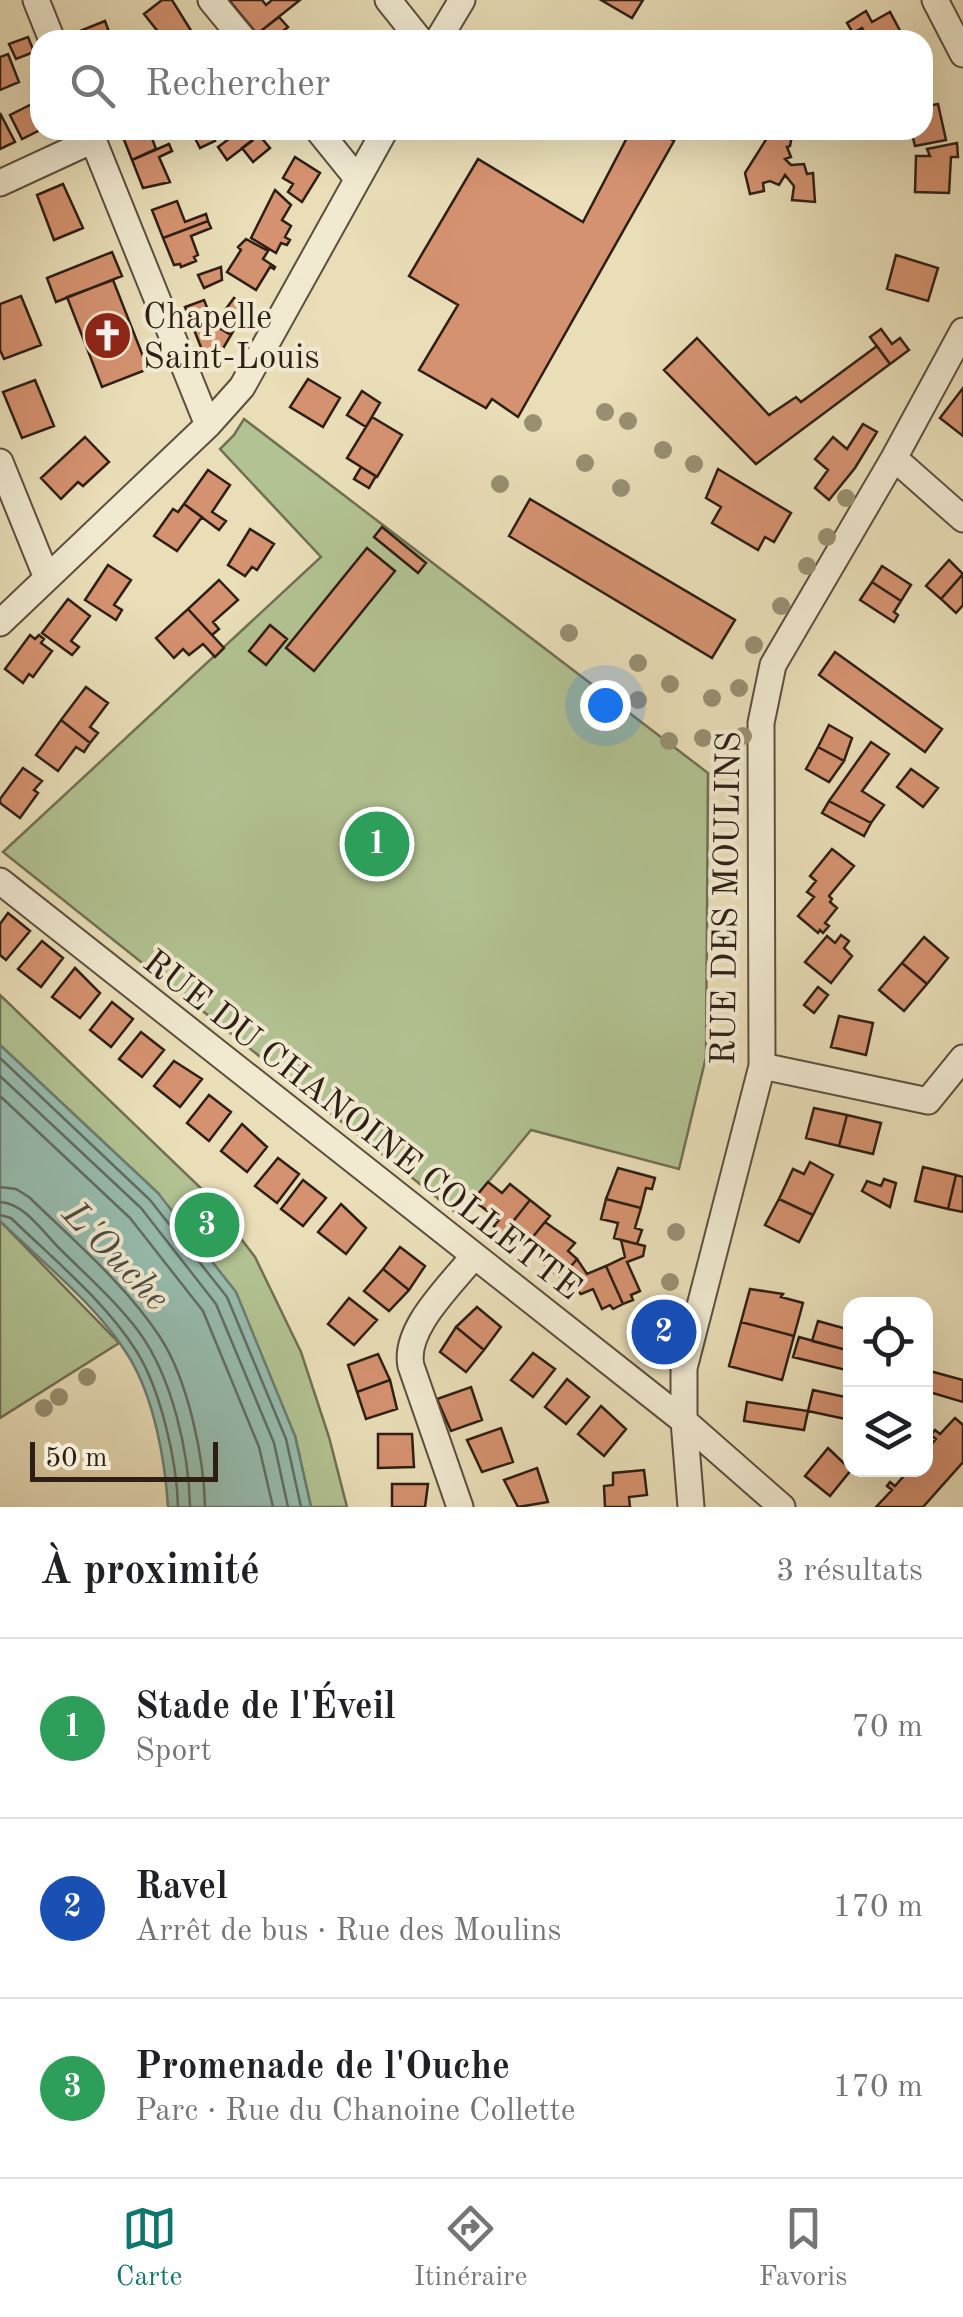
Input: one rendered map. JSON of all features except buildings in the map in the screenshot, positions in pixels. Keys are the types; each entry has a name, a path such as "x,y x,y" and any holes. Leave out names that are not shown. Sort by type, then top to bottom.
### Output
{"street":[{"path":"36,0 48,30"},
{"path":"211,0 236,30"},
{"path":"388,0 412,30"},
{"path":"444,30 462,0"},
{"path":"936,0 963,54"},
{"path":"0,182 81,140"},
{"path":"93,140 208,424"},
{"path":"326,140 356,178"},
{"path":"0,622 242,387 378,140"},
{"name":"RUE DES MOULINS","path":"691,1507 684,1368 762,1066 761,723 765,704 774,666 963,331"},
{"path":"894,458 963,519"},
{"path":"0,462 47,578"},
{"name":"RUE DU CHANOINE COLLETTE","path":"0,881 684,1421 782,1507"},
{"path":"762,1066 928,1102 963,1058"},
{"path":"460,1507 411,1366 409,1347 418,1328 473,1257"}],"green space":[{"path":"244,419 708,773 706,1057 679,1169 531,1130 460,1216 3,852 321,557 220,449"},
{"path":"0,995 207,1194 255,1257 301,1352 347,1507 311,1507 295,1436 158,1193 0,1045"},
{"path":"0,1221 119,1343 0,1418"}],"water":[{"name":"L'Ouche","path":"0,1045 158,1193 236,1292 295,1436 311,1507 168,1507 157,1429 129,1357 85,1302 0,1221"}],"place":[{"name":"Chapelle Saint-Louis","path":"108,336"},
{"name":"Stade de l'Éveil","path":"377,844"},
{"name":"Promenade de l'Ouche","path":"207,1225"},
{"name":"Ravel","path":"664,1332"}]}
